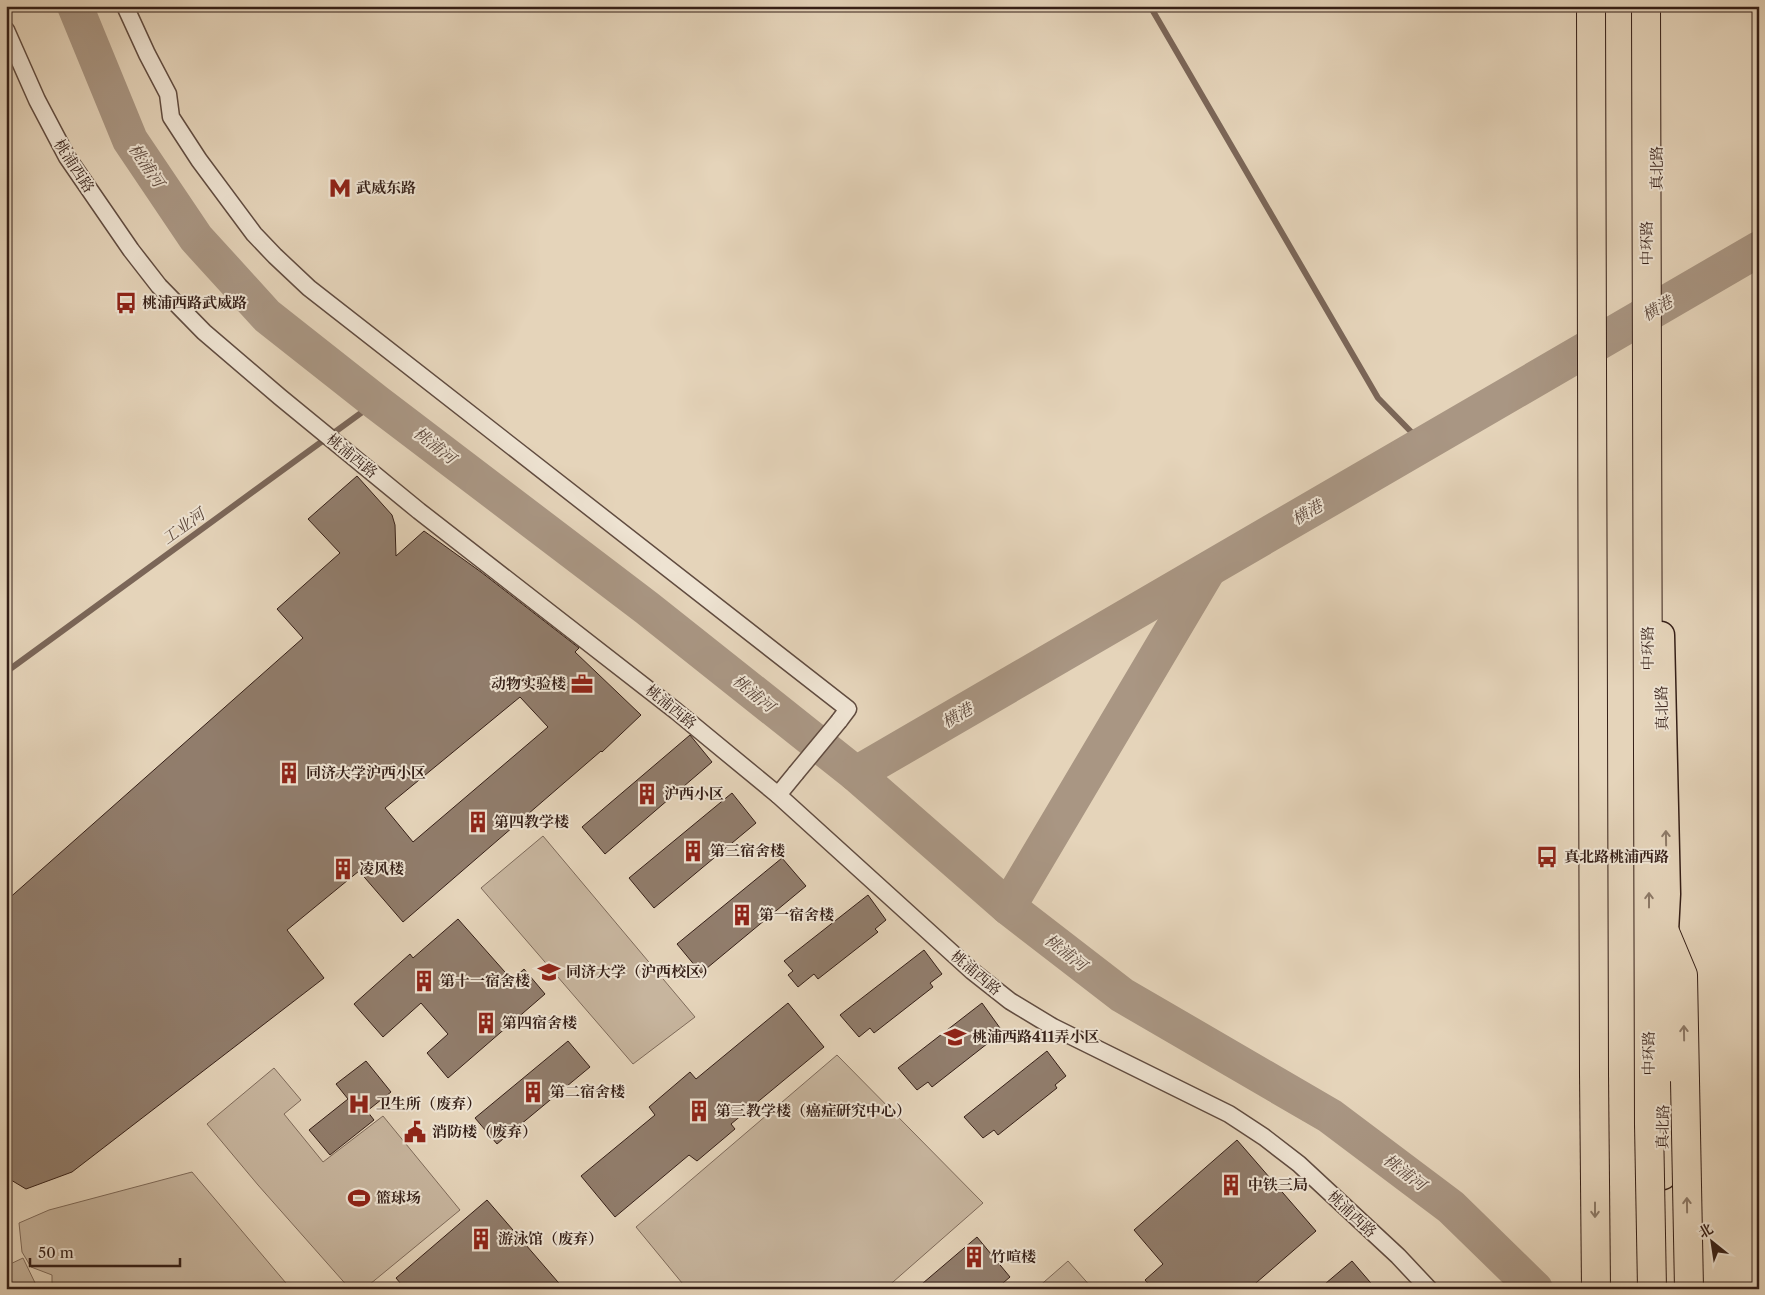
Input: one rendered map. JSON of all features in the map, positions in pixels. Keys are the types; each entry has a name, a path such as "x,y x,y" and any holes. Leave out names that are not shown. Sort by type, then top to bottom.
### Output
{"highway":[{"path":"1591,6 1596,1289"},
{"name":"中环路","path":"1646,6 1649,1104 1652,1289"},
{"path":"1665,932 1683,975 1689,1289"}],"main road":[{"path":"1582,6 1585,1184"},
{"name":"真北路","path":"1657,6 1658,499 1667,894 1665,932 1662,1289"}],"street":[{"path":"125,6 168,94 171,117 234,209 274,256 309,288 848,709 778,795"},
{"name":"桃浦西路","path":"6,30 57,140 131,250 159,286 204,332 425,516 676,710 778,795 972,971 1010,1001 1054,1027 1229,1114 1264,1137 1299,1164 1398,1256 1429,1289"}],"shaded area":[{"path":"543,836 695,1017 633,1064 481,888"},
{"path":"837,1055 983,1203 885,1289 687,1289 636,1227"},
{"name":"篮球场","path":"274,1068 301,1100 284,1114 323,1162 383,1116 460,1210 364,1289 350,1289 207,1124"},
{"path":"192,1172 291,1289 52,1289 52,1275 31,1267 22,1252 19,1223 49,1210"},
{"path":"23,1258 38,1289 6,1289 6,1266"},
{"path":"1068,1261 1093,1289 1036,1289"}],"building":[{"name":"同济大学沪西小区","path":"357,476 392,515 395,525 396,556 424,531 481,572 579,648 575,652 641,715 602,752 403,922 359,871 287,930 324,978 72,1172 26,1189 6,1177 6,901 303,638 277,609 340,553 308,519","holes":["520,697 548,727 413,842 385,808"]},
{"name":"沪西小区","path":"690,735 712,762 605,854 582,827"},
{"name":"第三宿舍楼","path":"732,793 756,823 654,908 629,878"},
{"name":"第一宿舍楼","path":"782,858 806,886 701,973 677,944"},
{"path":"868,895 886,920 875,929 878,932 818,979 814,974 798,987 788,975 793,971 784,961"},
{"path":"458,919 512,980 524,969 545,994 448,1078 427,1053 448,1034 421,1003 383,1037 354,1004 410,954 413,958"},
{"path":"924,950 942,974 930,983 933,987 874,1033 870,1028 859,1037 840,1015"},
{"name":"第三教学楼（癌症研究中心）","path":"788,1003 824,1047 731,1124 735,1129 697,1161 689,1155 615,1217 581,1176 655,1115 649,1107 690,1072 696,1079"},
{"path":"982,1003 1000,1028 989,1036 992,1040 932,1087 928,1082 917,1090 898,1068"},
{"name":"第二宿舍楼","path":"568,1041 590,1067 497,1144 475,1118"},
{"path":"1047,1051 1066,1076 1055,1085 1057,1088 998,1135 994,1130 983,1138 964,1117"},
{"name":"卫生所（废弃）","path":"366,1061 391,1092 367,1111 374,1120 330,1155 309,1130 348,1099 336,1084"},
{"name":"中铁三局","path":"1237,1140 1316,1231 1249,1289 1153,1289 1145,1280 1163,1264 1134,1230"},
{"name":"游泳馆（废弃）","path":"487,1200 564,1289 405,1289 396,1278"},
{"name":"竹喧楼","path":"977,1237 1010,1277 996,1289 916,1289"},
{"path":"1352,1261 1376,1289 1319,1289"}],"waterway":[{"name":"桃浦河","path":"75,6 130,140 196,238 267,316 376,402 647,608 856,774 1008,907 1122,995 1330,1116 1451,1207 1535,1289"},
{"path":"1150,6 1378,398 1423,444"},
{"name":"横港","path":"856,774 1759,249"},
{"name":"工业河","path":"6,672 376,402"},
{"path":"1008,907 1208,570"}],"place":[{"name":"武威东路","path":"340,188"},
{"name":"桃浦西路武威路","path":"126,303"},
{"name":"动物实验楼","path":"582,684"},
{"name":"同济大学沪西小区","path":"289,773"},
{"name":"沪西小区","path":"647,794"},
{"name":"第四教学楼","path":"478,822"},
{"name":"第三宿舍楼","path":"693,851"},
{"name":"真北路桃浦西路","path":"1547,857"},
{"name":"凌风楼","path":"343,869"},
{"name":"第一宿舍楼","path":"742,915"},
{"name":"同济大学（沪西校区）","path":"549,972"},
{"name":"第十一宿舍楼","path":"424,981"},
{"name":"第四宿舍楼","path":"486,1023"},
{"name":"桃浦西路411弄小区","path":"955,1037"},
{"name":"第二宿舍楼","path":"533,1092"},
{"name":"卫生所（废弃）","path":"359,1104"},
{"name":"第三教学楼（癌症研究中心）","path":"699,1111"},
{"name":"消防楼（废弃）","path":"415,1132"},
{"name":"中铁三局","path":"1231,1185"},
{"name":"篮球场","path":"359,1198"},
{"name":"游泳馆（废弃）","path":"481,1239"},
{"name":"竹喧楼","path":"974,1257"}]}
